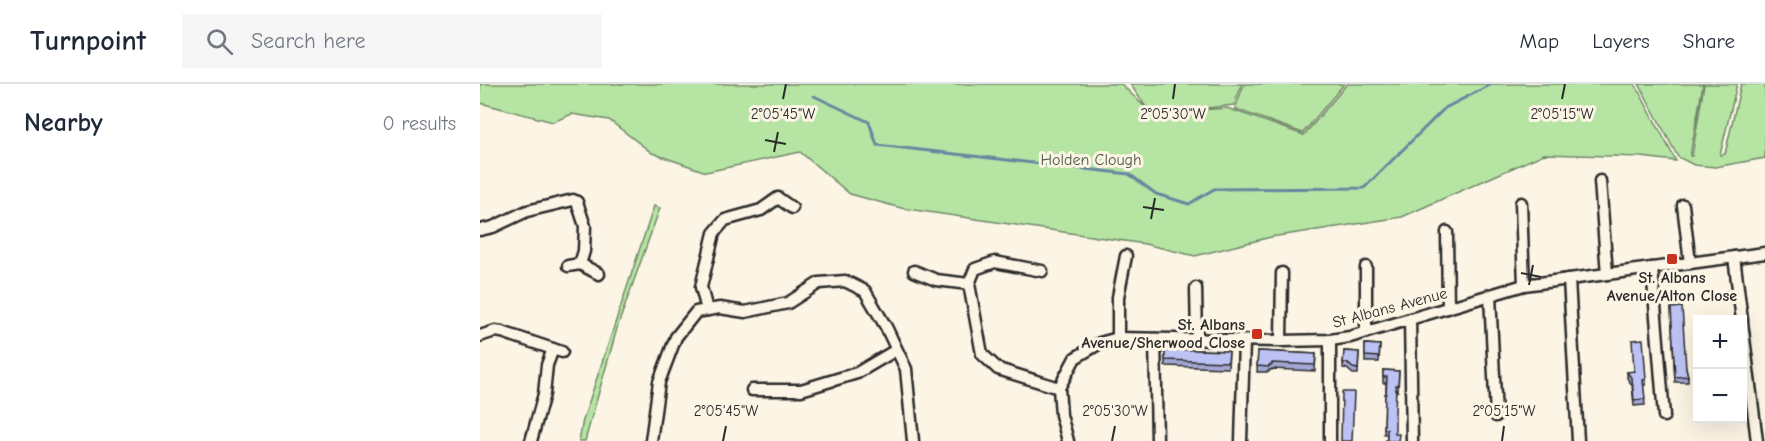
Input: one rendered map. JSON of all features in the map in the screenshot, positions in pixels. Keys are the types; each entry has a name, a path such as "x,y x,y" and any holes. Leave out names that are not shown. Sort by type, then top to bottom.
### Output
{"street":[{"path":"1600,181 1608,274"},
{"path":"707,310 701,287 714,233 725,220 761,210 778,198 792,208"},
{"path":"480,230 493,228 527,211 573,200 577,202 585,226 584,251 580,264"},
{"path":"1521,203 1524,285"},
{"path":"1683,205 1690,263"},
{"path":"1447,232 1448,308"},
{"name":"St Albans Avenue","path":"1059,388 1075,358 1100,343 1118,338 1244,341 1330,340 1366,332 1524,285 1765,253"},
{"path":"1118,338 1118,297 1126,256"},
{"path":"1734,257 1741,315"},
{"path":"1042,271 995,262 975,269 969,284 982,354 998,369 1059,388 1061,415 1068,441"},
{"path":"568,266 580,264 599,274"},
{"path":"1366,267 1366,332"},
{"path":"1652,268 1664,416"},
{"path":"914,271 936,280 969,284"},
{"path":"1281,341 1282,273"},
{"path":"1569,279 1578,441"},
{"path":"651,441 659,382 676,337 696,312 720,308 746,312 788,303 819,283 845,281 865,291 886,327 906,369 913,441"},
{"path":"1196,288 1197,340"},
{"path":"1490,296 1496,416"},
{"path":"1410,319 1412,441"},
{"path":"480,336 485,333 502,332 558,350 547,365 544,394 531,441"},
{"path":"1155,339 1157,441"},
{"path":"1330,340 1330,441"},
{"path":"1241,441 1244,341"},
{"path":"752,390 801,390 857,373 896,350"},
{"path":"1747,361 1757,441"}],"green space":[{"name":"Holden Clough","path":"480,84 1121,84 1148,110 1130,84 1242,84 1234,105 1173,112 1227,108 1304,135 1347,84 1635,84 1676,161 1641,157 1544,154 1402,217 1271,237 1195,256 1145,244 901,208 850,194 800,152 706,172 652,153 609,120 572,114 553,122 480,103"},
{"path":"1244,84 1344,84 1303,133 1235,109"},
{"path":"1639,84 1703,84 1690,156 1692,156 1704,84 1737,84 1720,155 1725,154 1741,84 1765,84 1765,158 1715,167 1694,165 1678,157"},
{"path":"654,206 660,208 618,325 585,441 579,441 583,420"}],"building":[{"path":"1682,307 1688,376 1675,377 1671,308"},
{"path":"1643,339 1645,399 1634,400 1632,379 1627,372 1634,371 1632,340"},
{"path":"1365,344 1380,345 1379,357 1365,356"},
{"path":"1165,349 1229,351 1228,362 1165,360"},
{"path":"1258,351 1316,354 1315,365 1272,363 1269,367 1257,366"},
{"path":"1344,351 1359,352 1358,369 1343,363"},
{"path":"1383,370 1399,371 1395,414 1395,434 1399,434 1398,441 1385,441 1387,439 1387,429 1384,429 1387,377 1383,377"},
{"path":"1342,392 1354,392 1352,441 1341,441"}],"waterway":[{"path":"814,96 869,122 877,145 1129,174 1156,194 1189,204 1214,189 1364,188 1445,108 1492,84"}],"place":[{"name":"St. Albans Avenue/Alton Close","path":"1672,259"},
{"name":"St. Albans Avenue/Sherwood Close","path":"1257,334"}]}
